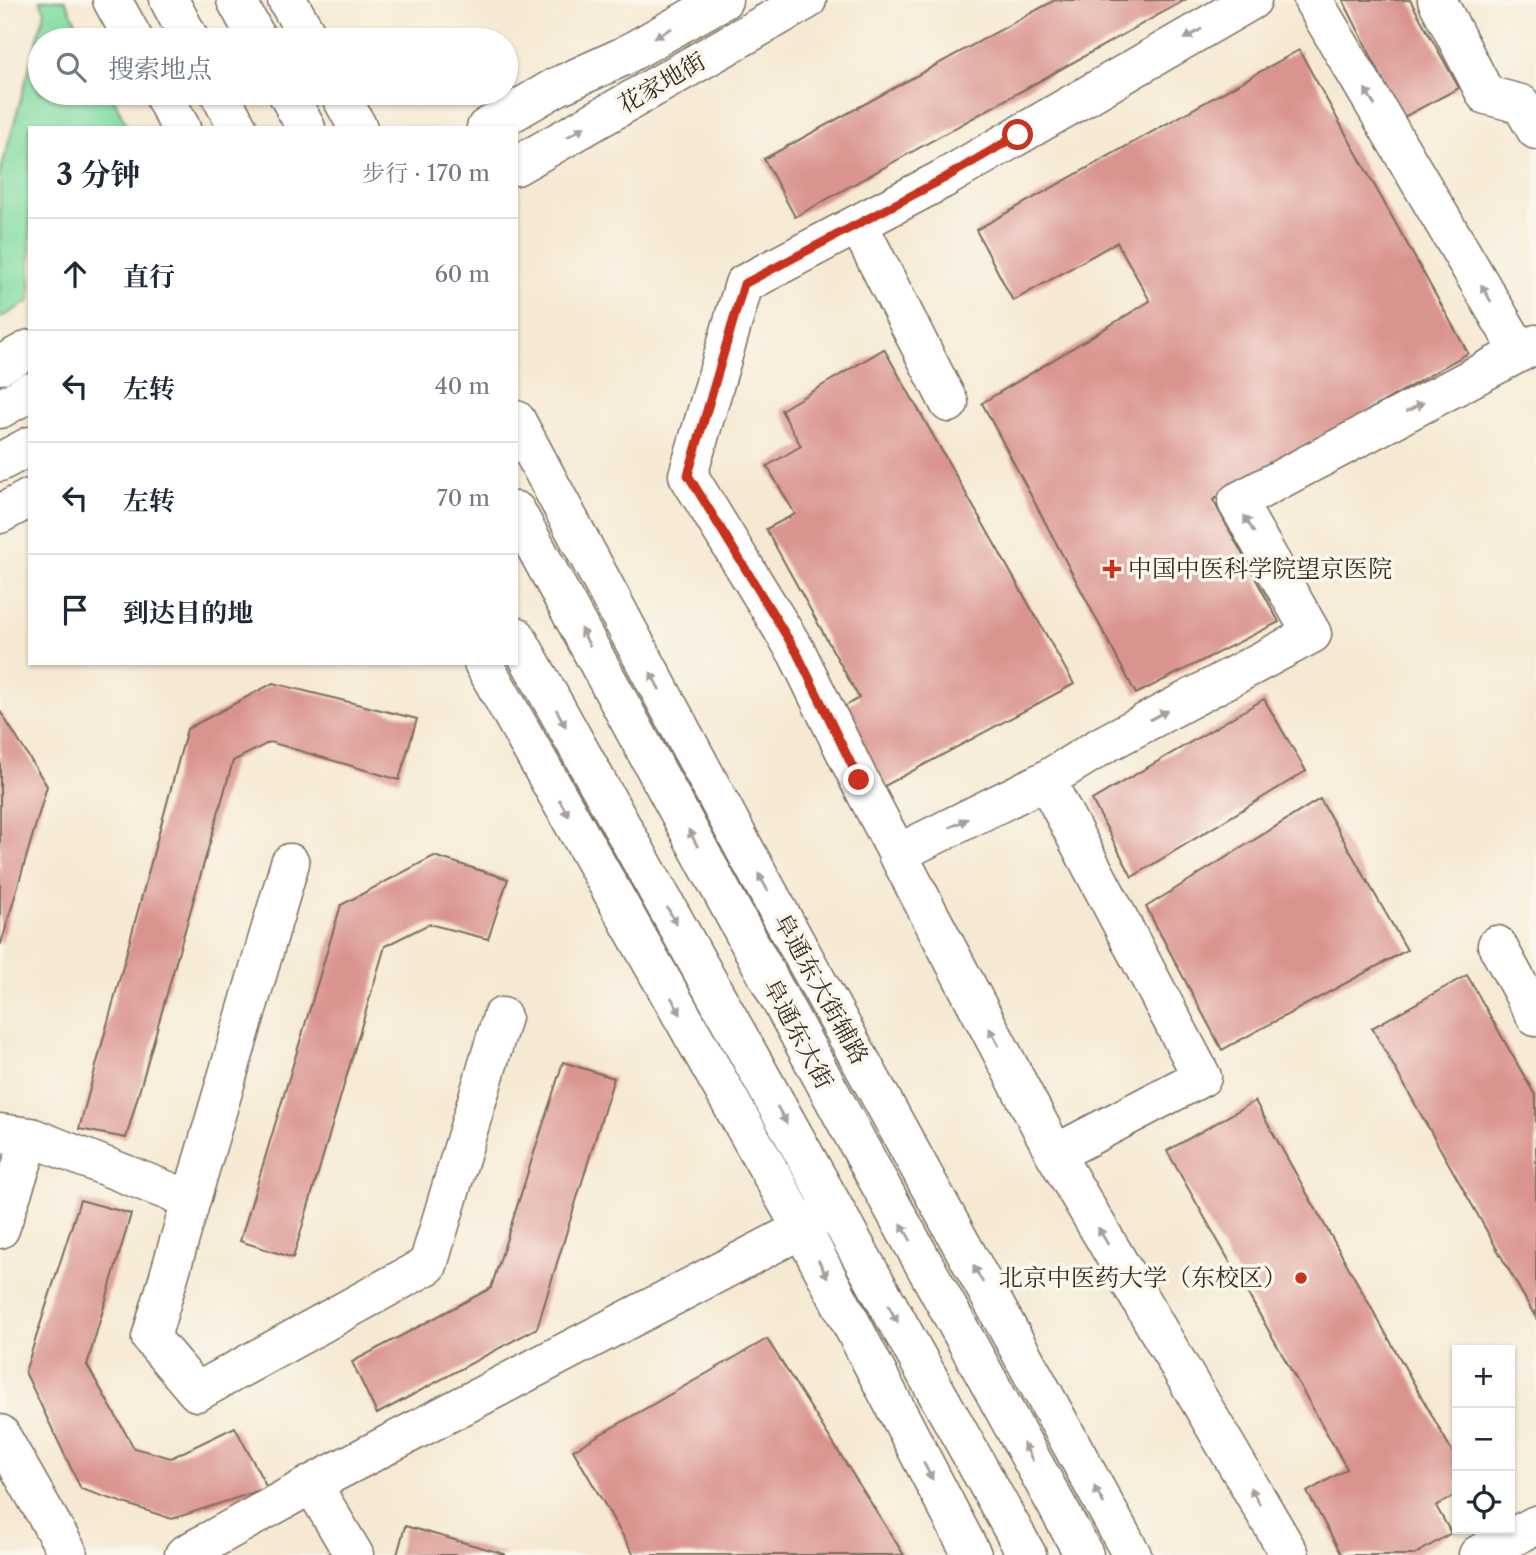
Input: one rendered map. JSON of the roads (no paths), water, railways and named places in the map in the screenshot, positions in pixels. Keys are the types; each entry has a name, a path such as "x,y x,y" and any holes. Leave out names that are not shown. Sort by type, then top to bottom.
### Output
{"street":[{"path":"112,0 127,28"},
{"path":"169,0 184,28"},
{"path":"236,0 251,28"},
{"path":"287,0 303,28"},
{"name":"花家地街","path":"489,126 556,87 622,57 723,0"},
{"name":"花家地街","path":"518,165 807,0"},
{"path":"1252,0 943,179 744,284 688,475 797,653 897,854 1055,1154 1290,1555"},
{"path":"897,854 1046,780 1103,745 1312,634 1237,502 1528,348 1313,0"},
{"path":"1437,0 1486,95 1521,104 1536,130"},
{"path":"169,105 180,126"},
{"path":"226,105 237,126"},
{"path":"294,105 305,126"},
{"path":"346,105 357,126"},
{"path":"858,224 949,402"},
{"path":"0,365 28,350"},
{"path":"0,409 28,394"},
{"name":"阜通东大街辅路","path":"518,424 745,850 1132,1555"},
{"path":"0,462 28,447"},
{"path":"0,514 28,499"},
{"name":"阜通东大街","path":"518,515 869,1165 1084,1555"},
{"path":"518,640 1027,1555"},
{"path":"484,665 802,1229 972,1555"},
{"path":"1046,780 1202,1077 1055,1154"},
{"path":"290,863 151,1338 197,1392 428,1265 502,1017"},
{"path":"1497,945 1536,1017"},
{"path":"0,1229 15,1135 191,1200"},
{"path":"184,1555 312,1484 802,1229 833,1206"},
{"path":"0,1434 69,1555"},
{"path":"312,1484 354,1555"},
{"path":"1478,1555 1536,1525"}],"place":[{"name":"中国中医科学院望京医院","path":"1112,569"},
{"name":"北京中医药大学（东校区）","path":"1301,1278"}]}
